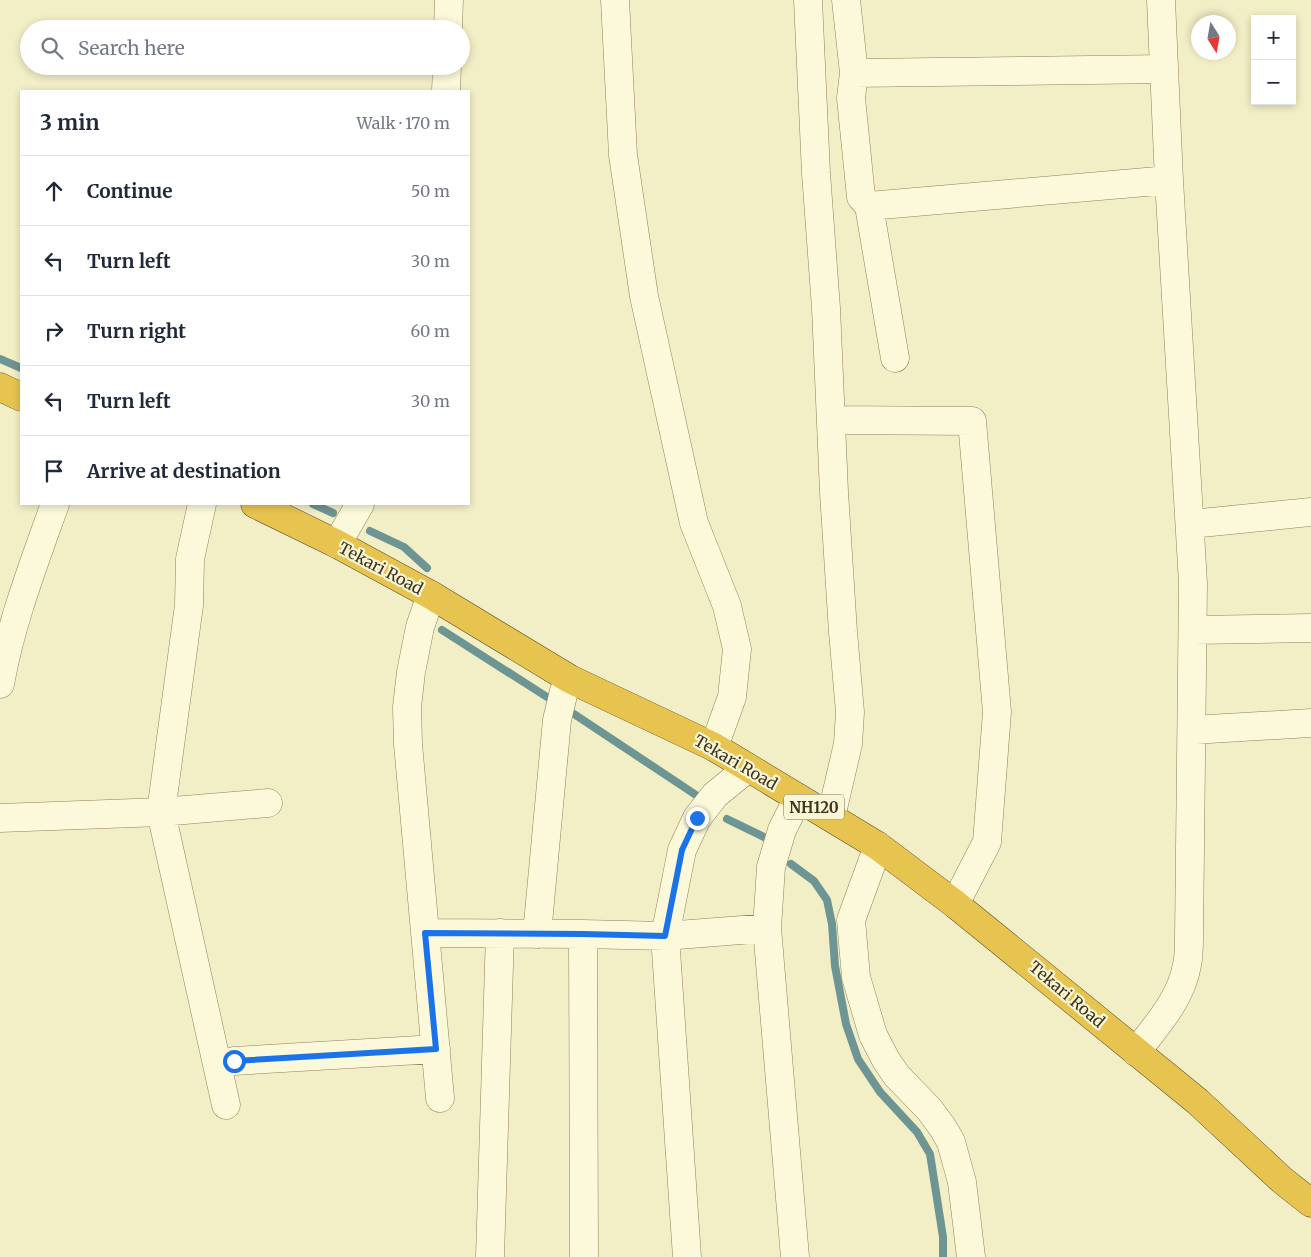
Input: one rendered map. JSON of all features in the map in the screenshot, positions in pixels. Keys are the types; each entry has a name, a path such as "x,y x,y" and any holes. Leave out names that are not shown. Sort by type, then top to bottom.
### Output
{"highway":[{"path":"0,387 20,397"},
{"name":"Tekari Road","path":"257,505 337,544 431,595 570,679 714,747 878,846 955,904 1196,1100 1282,1180 1311,1203"}],"street":[{"path":"448,20 449,0"},
{"path":"615,0 623,155 644,296 694,523 727,606 737,649 732,697 714,747"},
{"path":"808,0 816,173 826,299 843,632 850,712 848,744 831,817"},
{"path":"846,0 854,72 851,98 861,197 869,206 895,358"},
{"path":"1136,1052 1170,1008 1188,964 1193,583 1169,180 1161,0"},
{"path":"854,72 1164,69"},
{"path":"446,90 447,75"},
{"path":"869,206 1169,180"},
{"path":"831,420 972,420 997,712 986,842 955,904"},
{"path":"0,684 15,620 55,505"},
{"path":"202,505 190,559 189,605 161,812 226,1105"},
{"path":"337,544 359,505"},
{"path":"1190,524 1311,512"},
{"path":"431,595 420,627 407,706 408,744 440,1098"},
{"path":"1193,630 1311,628"},
{"path":"537,934 557,720 564,691 570,679"},
{"path":"1192,730 1311,723"},
{"path":"687,1257 665,936 682,850 697,818 715,795 748,768"},
{"path":"795,1257 768,928 771,868 782,830 798,798"},
{"path":"0,818 161,812 268,803"},
{"path":"878,846 851,920 856,977 874,1034 886,1060 896,1076 929,1110 951,1142 962,1182 971,1257"},
{"path":"425,933 665,936 768,928"},
{"path":"490,1257 500,933"},
{"path":"583,934 584,1257"},
{"path":"234,1061 436,1049"}],"waterway":[{"path":"0,359 20,368"},
{"path":"315,505 333,513"},
{"path":"370,531 404,547 427,568"},
{"path":"442,630 547,697"},
{"path":"574,714 699,797"},
{"path":"727,819 766,838"},
{"path":"791,864 814,881 827,900 832,924 835,966 846,1024 858,1059 880,1092 917,1132 930,1154 943,1237 943,1257"}],"route":[{"path":"234,1061 436,1049 425,933 665,936 682,850 697,818"}]}
